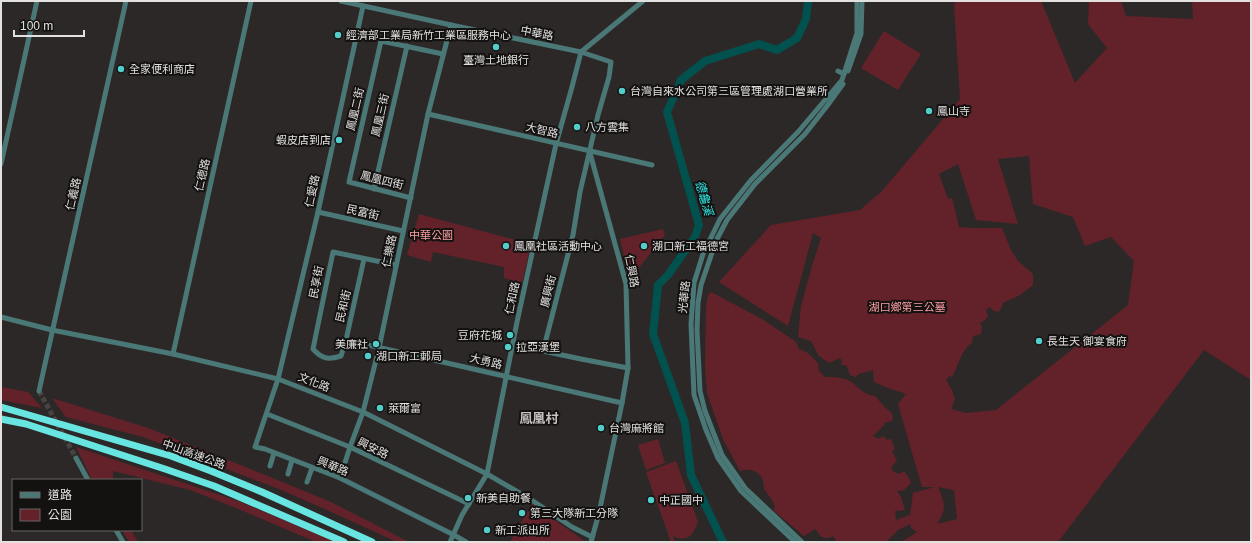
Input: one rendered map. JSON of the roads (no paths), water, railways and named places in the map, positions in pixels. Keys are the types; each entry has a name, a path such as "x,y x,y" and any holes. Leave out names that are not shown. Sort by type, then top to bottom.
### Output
{"highway":[{"name":"中山高速公路","path":"1,407 177,458 262,492 372,542"},
{"path":"1,419 26,424 214,486 344,542"}],"street":[{"path":"1,164 37,1"},
{"name":"仁義路","path":"39,391 126,1"},
{"name":"仁德路","path":"173,354 251,1"},
{"name":"中華路","path":"340,1 451,26 581,52"},
{"path":"581,52 643,1"},
{"name":"光華路","path":"794,542 742,490 718,458 694,395 691,324 694,283 703,254 720,219 751,180 830,96 842,80 841,72 857,33 857,1"},
{"name":"光華路","path":"708,429 700,391 697,330 698,303 701,285 716,241 727,220 738,209 755,184 805,134 844,82 861,34 862,1"},
{"name":"仁愛路","path":"278,379 318,212 363,6"},
{"name":"仁樂路","path":"340,478 364,412 379,348 428,114 451,26"},
{"name":"鳳凰二街","path":"349,182 380,41 407,46"},
{"path":"407,46 444,54"},
{"name":"鳳凰三街","path":"374,189 407,46"},
{"name":"仁和路","path":"450,542 456,527 487,474 519,314 556,144 581,52"},
{"name":"仁興路","path":"581,52 611,62 609,77 598,115 590,152 626,284 628,368 622,404 592,540"},
{"name":"大智路","path":"428,114 652,166"},
{"name":"廣興街","path":"590,152 580,192 573,235 543,351 581,360 628,368"},
{"name":"鳳凰四街","path":"349,182 411,198"},
{"name":"民富街","path":"318,212 403,231"},
{"name":"民享街","path":"341,356 330,359 318,356 313,349 332,252 396,265"},
{"name":"民和街","path":"341,356 364,259"},
{"name":"文化路","path":"1,318 52,330 173,354 278,379 364,412 487,474 537,504 592,540"},
{"name":"大勇路","path":"346,340 507,376 622,404"},
{"name":"興華路","path":"278,379 255,447 265,449 340,478 466,542"},
{"name":"興安路","path":"266,414 350,447 469,504"},
{"path":"270,466 274,453"},
{"path":"76,458 87,479"},
{"path":"288,474 292,460"},
{"path":"307,482 312,468"},
{"name":"光華路","path":"742,490 802,542"},
{"path":"117,531 123,542"}],"waterway":[{"name":"德龜溪","path":"723,542 691,475 685,423 653,334 658,285 668,275 695,237 699,225 667,112 681,80 705,61 759,44 777,50 797,38 806,19 808,1"}],"tunnel":[{"path":"39,391 76,458"}],"place":[{"name":"經濟部工業局新竹工業區服務中心","path":"338,35"},
{"name":"臺灣土地銀行","path":"496,47"},
{"name":"全家便利商店","path":"121,69"},
{"name":"台灣自來水公司第三區管理處湖口營業所","path":"622,91"},
{"name":"鳳山寺","path":"929,111"},
{"name":"八方雲集","path":"577,127"},
{"name":"蝦皮店到店","path":"339,140"},
{"name":"鳳凰社區活動中心","path":"506,246"},
{"name":"湖口新工福德宮","path":"644,246"},
{"name":"豆府花城","path":"510,335"},
{"name":"長生天 御宴食府","path":"1039,341"},
{"name":"美廉社","path":"376,344"},
{"name":"拉亞漢堡","path":"508,347"},
{"name":"湖口新工郵局","path":"368,356"},
{"name":"萊爾富","path":"380,408"},
{"name":"台灣麻將館","path":"601,428"},
{"name":"新美自助餐","path":"468,498"},
{"name":"中正國中","path":"651,500"},
{"name":"第三大隊新工分隊","path":"522,513"},
{"name":"新工派出所","path":"487,530"}],"district":[{"name":"鳳凰村","path":"539,418"}],"park label":[{"name":"中華公園","path":"431,235"},
{"name":"湖口鄉第三公墓","path":"907,307"}]}
